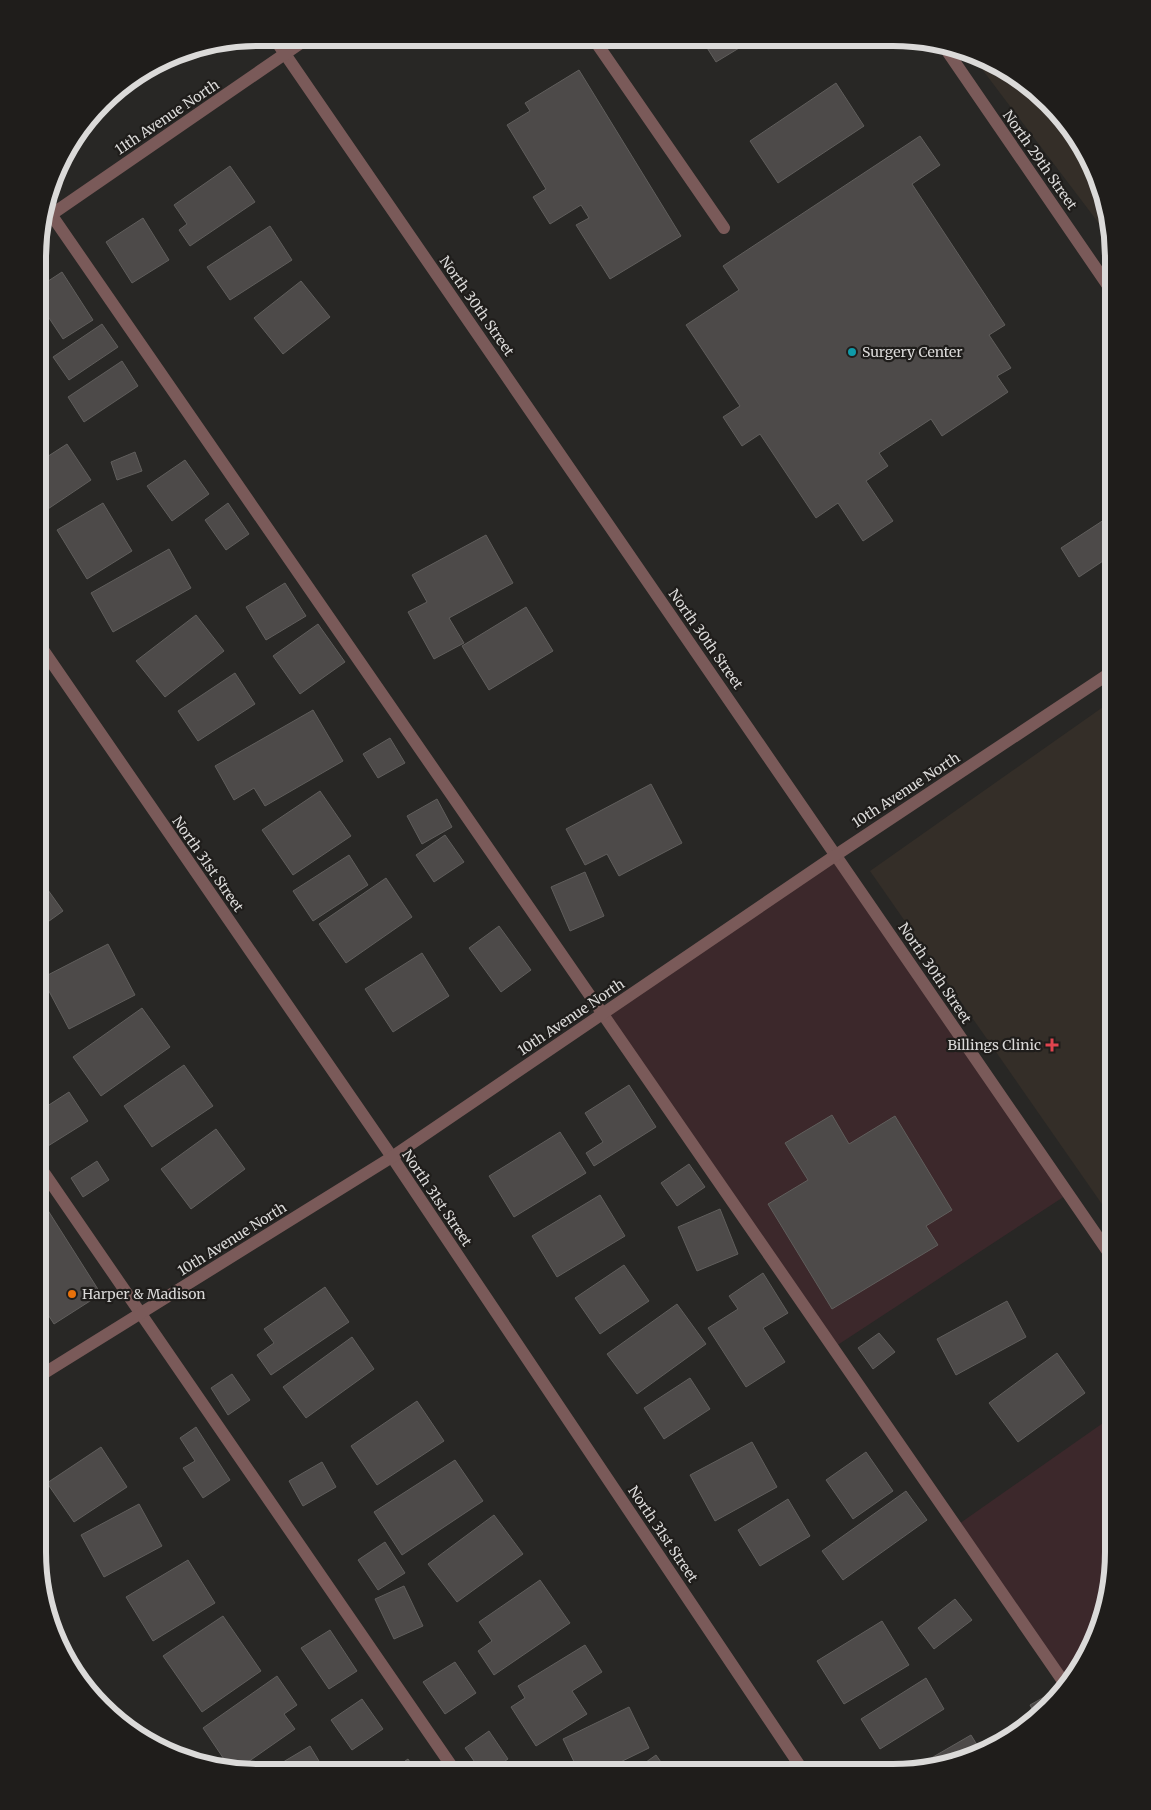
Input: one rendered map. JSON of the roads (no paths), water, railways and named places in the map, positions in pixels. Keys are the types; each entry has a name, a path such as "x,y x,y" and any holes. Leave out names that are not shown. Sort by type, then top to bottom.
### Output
{"street":[{"name":"North 30th Street","path":"280,46 1105,1247"},
{"name":"11th Avenue North","path":"51,210 297,46"},
{"path":"599,46 724,228"},
{"name":"North 29th Street","path":"947,53 1105,280"},
{"path":"50,219 1062,1680"},
{"name":"North 31st Street","path":"46,654 392,1157 799,1764"},
{"name":"10th Avenue North","path":"46,1372 392,1157 836,854 1105,676"},
{"path":"46,1176 450,1764"}],"place":[{"name":"Surgery Center","path":"852,352"},
{"name":"Billings Clinic","path":"1052,1045"},
{"name":"Harper & Madison","path":"72,1294"}]}
